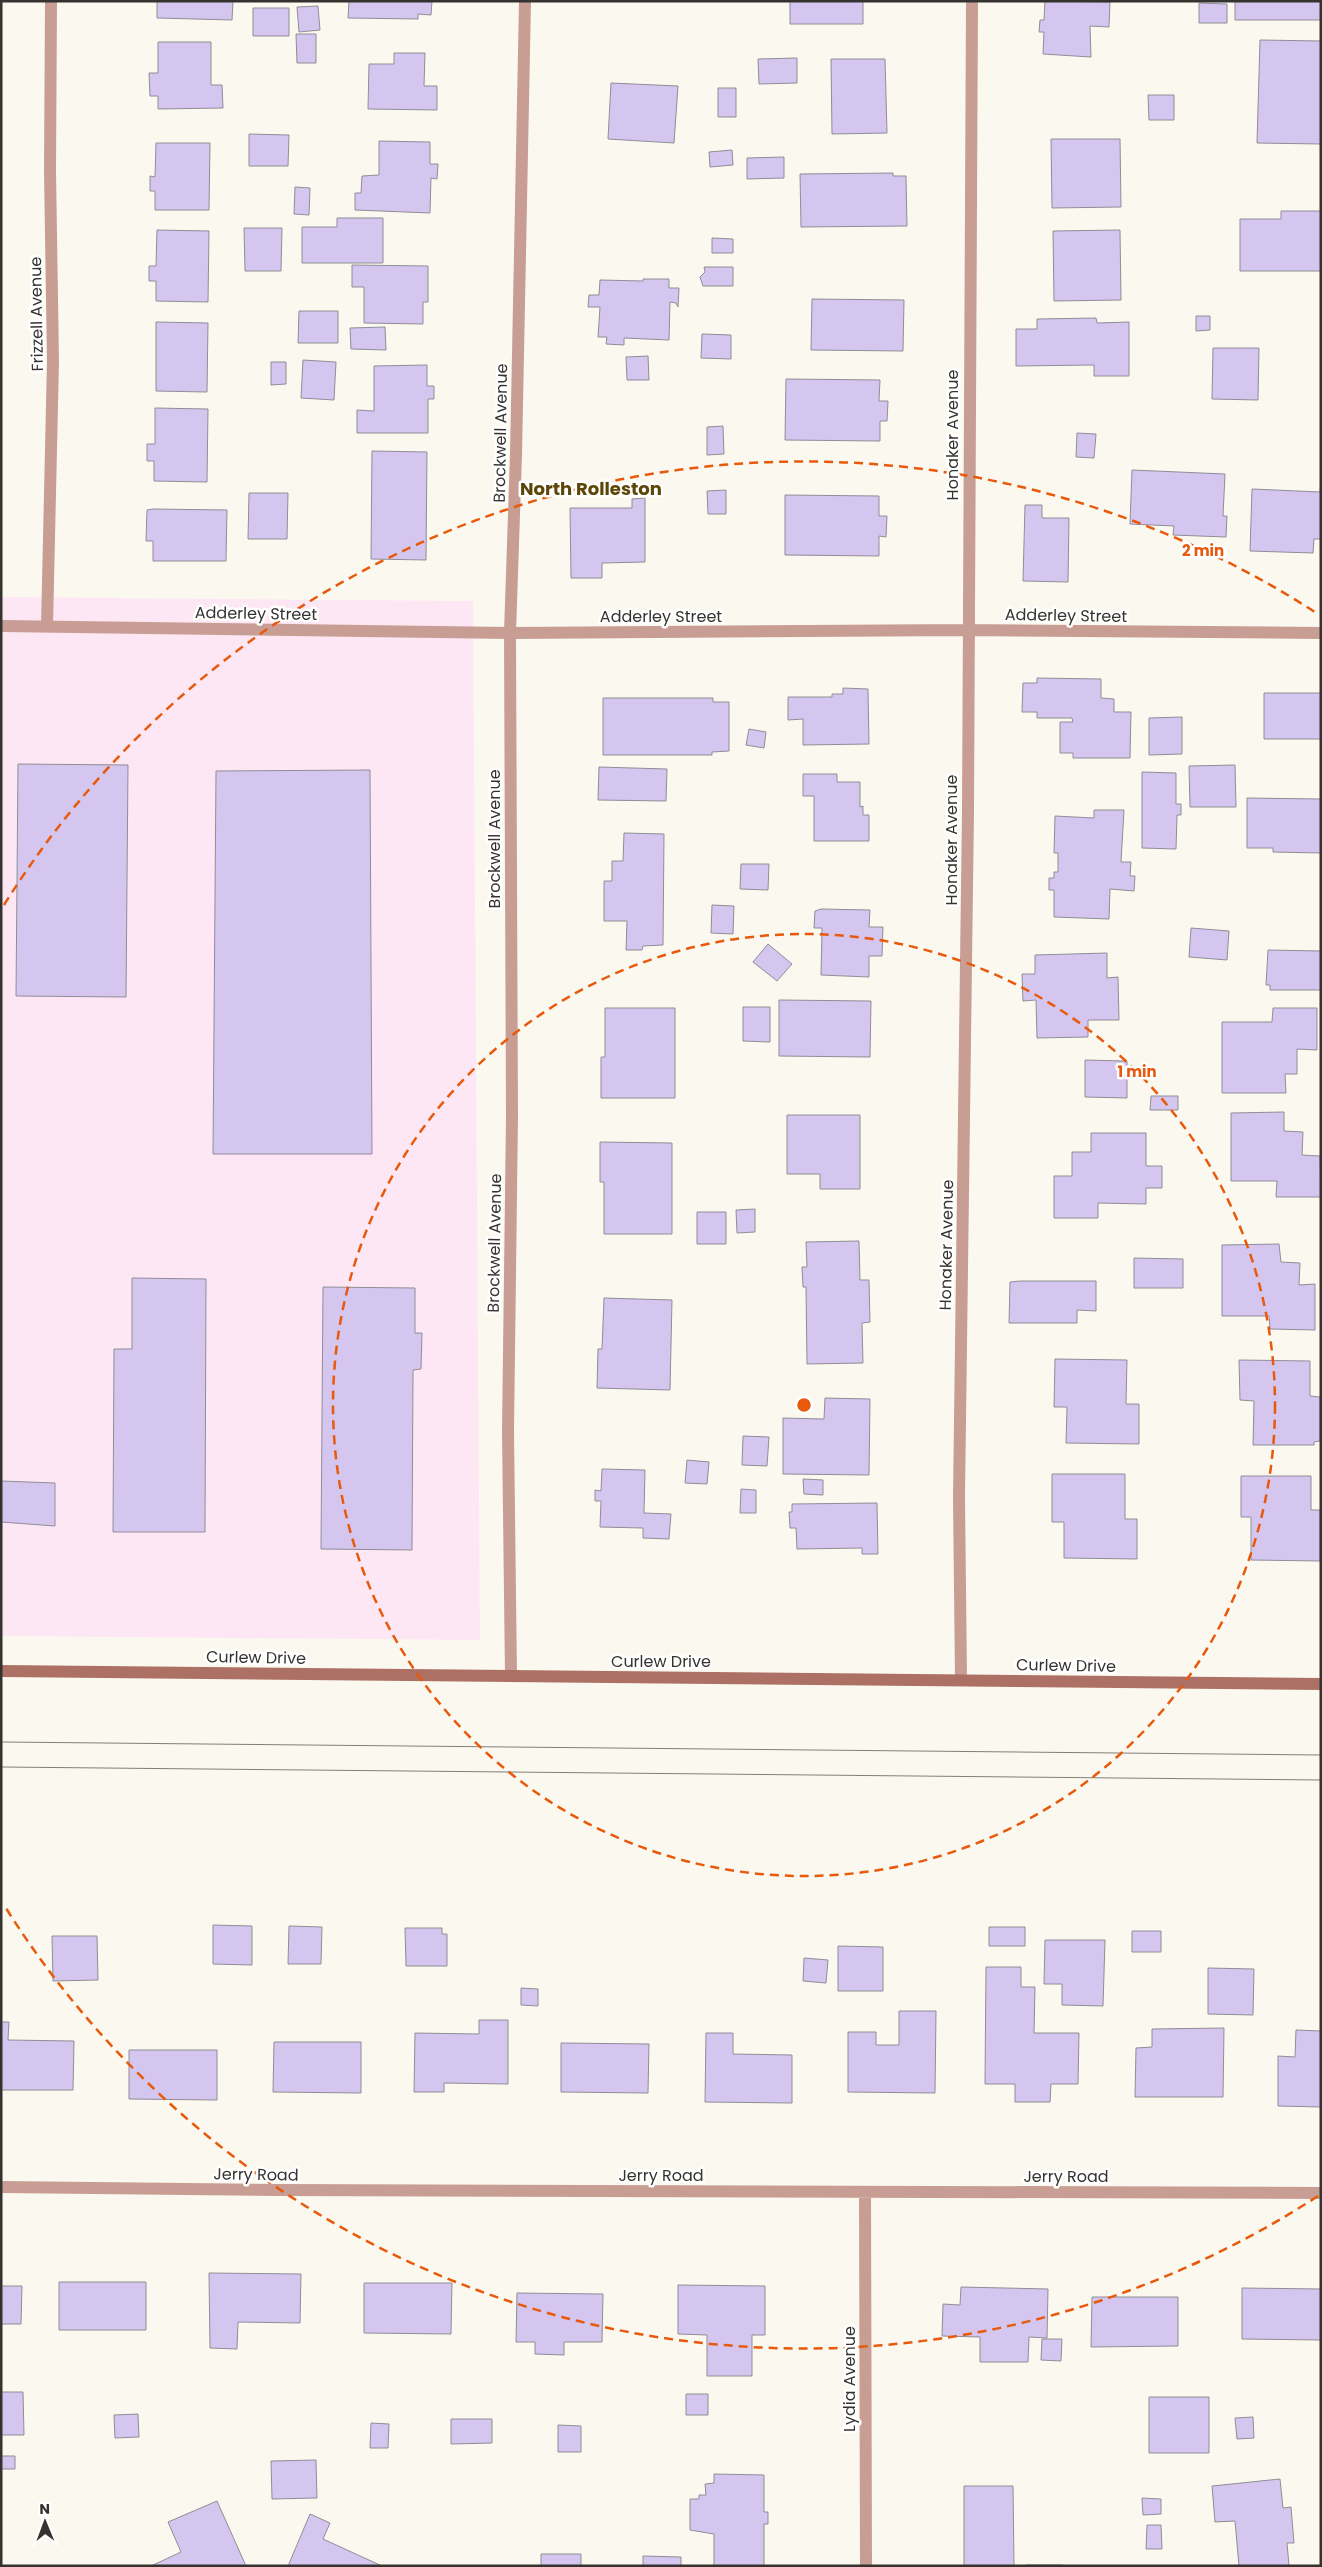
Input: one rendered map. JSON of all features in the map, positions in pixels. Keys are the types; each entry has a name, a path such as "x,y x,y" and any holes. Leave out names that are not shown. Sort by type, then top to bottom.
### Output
{"street":[{"name":"Frizzell Avenue","path":"47,626 53,361 50,171 51,1"},
{"name":"Brockwell Avenue","path":"511,1676 508,1431 512,1116 510,633 516,446 525,1"},
{"name":"Honaker Avenue","path":"961,1680 959,1497 968,810 967,630 972,1"},
{"name":"Adderley Street","path":"1,626 510,633 967,630 1321,633"},
{"name":"Curlew Drive","path":"1,1671 1321,1684"},
{"name":"Jerry Road","path":"1,2187 276,2190 1321,2193"},
{"name":"Lydia Avenue","path":"865,2192 866,2566"}],"shaded area":[{"path":"1,597 473,601 480,1640 1,1636"}],"building":[{"path":"157,1 233,1 232,20 157,18"},
{"path":"349,1 432,1 431,15 418,14 418,19 348,18"},
{"path":"790,1 863,1 863,24 790,24"},
{"path":"1045,1 1110,2 1109,27 1090,26 1091,57 1043,54 1044,32 1039,32 1040,20 1044,20"},
{"path":"1235,1 1321,1 1321,20 1235,20"},
{"path":"1199,3 1227,4 1227,23 1199,23"},
{"path":"318,6 320,30 299,32 297,7"},
{"path":"253,8 289,8 289,36 253,36"},
{"path":"296,34 316,34 316,63 297,63"},
{"path":"1260,40 1321,41 1321,144 1257,143"},
{"path":"158,42 211,42 211,85 222,85 223,108 158,109 158,96 150,96 149,73 158,73"},
{"path":"394,53 425,53 424,86 437,86 437,110 368,109 369,64 394,64"},
{"path":"797,58 797,83 759,84 758,59"},
{"path":"831,59 885,59 887,133 832,134"},
{"path":"611,83 678,86 674,143 608,139"},
{"path":"718,88 736,88 736,117 718,117"},
{"path":"1148,95 1174,95 1174,120 1149,120"},
{"path":"249,134 289,135 288,166 249,166"},
{"path":"1051,139 1120,139 1121,207 1052,208"},
{"path":"379,141 430,142 430,164 438,164 437,179 431,178 430,213 355,210 355,193 361,193 362,176 379,175"},
{"path":"156,143 210,143 209,210 155,210 155,191 150,191 150,176 155,177"},
{"path":"732,150 733,165 710,167 709,152"},
{"path":"784,157 784,178 747,179 747,158"},
{"path":"893,173 893,176 906,176 907,226 801,227 800,174"},
{"path":"295,187 310,188 309,215 294,214"},
{"path":"1281,211 1321,211 1321,271 1240,271 1240,219 1281,219"},
{"path":"337,218 383,218 383,263 302,263 302,227 337,227"},
{"path":"244,228 282,228 281,271 245,271"},
{"path":"157,230 209,231 208,302 156,301 156,281 149,281 149,266 156,266"},
{"path":"1120,230 1121,300 1054,301 1053,231"},
{"path":"712,238 733,239 733,253 712,253"},
{"path":"352,265 428,266 428,302 423,302 423,324 364,323 364,287 352,287"},
{"path":"704,267 733,267 733,286 703,286 700,277 705,272"},
{"path":"643,279 669,279 669,288 679,288 678,307 676,303 670,302 669,340 624,338 624,345 606,344 607,337 598,337 600,307 588,307 589,295 599,295 600,280 643,281"},
{"path":"812,299 904,300 903,351 811,350"},
{"path":"299,311 338,311 338,343 298,343"},
{"path":"1196,316 1210,316 1210,330 1196,331"},
{"path":"1096,318 1097,323 1129,322 1129,376 1094,376 1094,365 1016,366 1016,329 1037,329 1037,319"},
{"path":"156,322 208,323 207,392 156,391"},
{"path":"385,327 386,350 351,349 350,328"},
{"path":"702,334 731,335 731,359 701,358"},
{"path":"1213,348 1259,348 1258,400 1212,399"},
{"path":"648,356 649,380 627,380 626,357"},
{"path":"303,360 336,362 334,400 301,398"},
{"path":"271,362 286,362 286,384 271,385"},
{"path":"427,365 427,386 434,386 434,399 428,399 428,433 357,433 357,410 374,411 374,366"},
{"path":"786,379 880,380 879,401 888,401 887,421 880,421 880,441 785,440"},
{"path":"155,408 208,409 207,482 154,481 154,461 147,461 147,444 155,444"},
{"path":"723,426 724,454 707,455 707,427"},
{"path":"1077,433 1096,434 1094,458 1076,457"},
{"path":"372,451 427,452 426,560 371,559"},
{"path":"1132,470 1225,474 1223,516 1227,516 1226,537 1173,535 1174,526 1130,524"},
{"path":"1321,479 1321,539 1314,539 1313,553 1250,551 1252,489 1320,492"},
{"path":"726,490 726,514 708,514 707,491"},
{"path":"249,493 288,493 287,539 248,539"},
{"path":"785,495 879,496 879,516 887,516 886,537 879,536 879,556 785,555"},
{"path":"645,498 645,562 602,563 602,578 571,578 570,508 632,508 632,499"},
{"path":"1025,505 1042,505 1042,518 1069,518 1068,582 1023,581"},
{"path":"147,510 227,510 226,561 153,561 153,541 146,541"},
{"path":"1037,678 1101,679 1101,698 1114,699 1114,712 1131,712 1130,758 1073,758 1073,753 1060,753 1060,722 1073,722 1072,718 1037,718 1037,712 1022,712 1023,683 1037,683"},
{"path":"843,688 868,689 869,744 803,745 803,719 788,720 788,697 832,697 832,694 843,694"},
{"path":"1264,693 1321,693 1321,739 1264,739"},
{"path":"603,698 713,698 713,702 729,702 729,751 712,752 712,755 603,755"},
{"path":"1182,717 1182,754 1149,755 1149,718"},
{"path":"749,729 766,732 764,748 746,745"},
{"path":"18,764 128,765 126,997 16,996"},
{"path":"1235,765 1236,807 1190,807 1189,766"},
{"path":"599,767 667,769 666,801 598,800"},
{"path":"370,770 372,1154 213,1154 216,771"},
{"path":"1142,772 1176,773 1176,804 1181,804 1181,815 1177,815 1176,849 1142,848"},
{"path":"803,774 837,774 837,782 860,782 860,807 863,806 863,815 869,815 869,841 814,841 814,796 803,796"},
{"path":"1247,798 1321,799 1321,853 1273,852 1273,848 1247,848"},
{"path":"1094,810 1124,810 1121,862 1131,862 1130,876 1135,876 1134,891 1110,889 1109,919 1054,917 1054,890 1049,890 1049,878 1054,878 1054,872 1058,872 1058,853 1054,853 1055,816 1094,818"},
{"path":"624,833 664,834 663,945 643,946 642,950 626,950 627,921 604,921 604,881 612,881 612,861 623,861"},
{"path":"741,864 769,864 768,890 740,889"},
{"path":"712,905 734,906 733,934 711,933"},
{"path":"821,909 870,910 869,927 883,927 882,956 869,956 869,977 821,975 822,928 814,928 815,911"},
{"path":"1191,928 1229,931 1227,960 1189,957"},
{"path":"768,944 792,964 777,981 753,962"},
{"path":"1268,950 1321,951 1321,990 1270,990 1270,985 1266,985"},
{"path":"1107,953 1107,978 1118,977 1119,1020 1088,1020 1088,1037 1037,1038 1036,1000 1023,1001 1022,974 1035,974 1035,955"},
{"path":"779,1000 871,1001 870,1057 779,1056"},
{"path":"743,1007 770,1007 770,1042 743,1041"},
{"path":"605,1008 675,1008 675,1098 601,1098 601,1057 605,1057"},
{"path":"1273,1008 1317,1008 1317,1050 1297,1049 1297,1074 1285,1074 1286,1093 1222,1093 1222,1022 1272,1022"},
{"path":"1085,1060 1127,1061 1127,1098 1085,1097"},
{"path":"1151,1096 1178,1096 1178,1110 1150,1110"},
{"path":"1284,1112 1284,1131 1303,1132 1302,1155 1320,1156 1321,1197 1276,1197 1277,1181 1231,1181 1231,1113"},
{"path":"787,1115 860,1115 860,1189 820,1189 820,1174 787,1174"},
{"path":"1091,1133 1146,1133 1146,1166 1162,1166 1162,1188 1146,1188 1146,1204 1098,1203 1098,1218 1054,1218 1054,1176 1072,1176 1072,1152 1091,1152"},
{"path":"600,1142 672,1143 672,1234 604,1234 604,1182 600,1182"},
{"path":"755,1209 755,1232 737,1233 736,1210"},
{"path":"697,1212 726,1212 726,1244 697,1244"},
{"path":"859,1241 860,1280 869,1280 870,1322 862,1323 863,1363 807,1364 806,1287 803,1287 802,1267 807,1267 806,1242"},
{"path":"1279,1244 1281,1262 1300,1263 1299,1285 1315,1284 1315,1330 1270,1329 1269,1316 1222,1316 1222,1245"},
{"path":"1134,1258 1183,1259 1183,1288 1134,1288"},
{"path":"132,1278 206,1279 205,1532 113,1532 114,1349 132,1349"},
{"path":"1096,1281 1096,1311 1077,1310 1077,1323 1009,1323 1010,1282"},
{"path":"323,1287 415,1288 415,1333 422,1333 421,1369 413,1370 412,1550 321,1549"},
{"path":"604,1298 672,1300 670,1390 597,1388 598,1349 602,1349"},
{"path":"1055,1359 1127,1360 1126,1404 1139,1404 1139,1444 1066,1443 1067,1407 1054,1407"},
{"path":"1239,1360 1310,1361 1310,1396 1320,1397 1320,1441 1314,1442 1314,1445 1253,1445 1254,1401 1240,1400"},
{"path":"825,1398 870,1399 869,1475 783,1474 783,1418 824,1419"},
{"path":"743,1436 769,1437 767,1466 742,1465"},
{"path":"687,1460 709,1462 707,1484 685,1483"},
{"path":"602,1469 645,1470 644,1513 671,1514 669,1539 643,1538 643,1528 600,1527 601,1501 595,1501 595,1490 601,1491"},
{"path":"1052,1474 1125,1474 1125,1519 1137,1519 1137,1559 1064,1558 1064,1522 1052,1522"},
{"path":"1241,1476 1311,1476 1311,1510 1320,1510 1320,1561 1251,1560 1251,1517 1241,1517"},
{"path":"803,1479 823,1480 823,1495 804,1494"},
{"path":"1,1481 55,1483 55,1526 1,1522"},
{"path":"741,1489 756,1490 756,1513 740,1513"},
{"path":"877,1503 878,1554 862,1554 862,1548 797,1549 796,1528 790,1528 789,1512 792,1512 792,1504"},
{"path":"213,1925 252,1926 252,1965 213,1964"},
{"path":"289,1926 322,1927 321,1964 288,1964"},
{"path":"989,1927 1025,1927 1025,1946 989,1946"},
{"path":"405,1928 442,1928 442,1934 447,1934 447,1966 406,1966"},
{"path":"1132,1931 1161,1931 1161,1952 1132,1952"},
{"path":"52,1936 97,1936 98,1980 53,1981"},
{"path":"1045,1940 1105,1940 1103,2006 1062,2005 1062,1984 1044,1984"},
{"path":"838,1946 883,1947 883,1991 838,1991"},
{"path":"804,1958 828,1960 826,1983 803,1981"},
{"path":"986,1967 1021,1967 1021,1987 1035,1987 1034,2033 1079,2033 1078,2084 1051,2084 1050,2102 1015,2102 1015,2084 985,2084"},
{"path":"1208,1968 1254,1969 1253,2015 1208,2014"},
{"path":"521,1988 538,1989 538,2006 521,2005"},
{"path":"899,2011 936,2011 935,2093 848,2092 848,2032 876,2032 876,2045 899,2045"},
{"path":"479,2020 508,2020 508,2084 444,2083 444,2092 414,2092 415,2033 479,2034"},
{"path":"1,2022 9,2022 8,2040 74,2041 73,2090 1,2090"},
{"path":"1224,2028 1223,2097 1135,2097 1136,2048 1152,2047 1152,2029"},
{"path":"1296,2030 1321,2031 1321,2107 1278,2106 1278,2056 1295,2057"},
{"path":"706,2033 733,2033 733,2054 792,2055 792,2103 705,2102"},
{"path":"274,2042 361,2042 361,2093 273,2092"},
{"path":"561,2043 649,2044 648,2093 561,2092"},
{"path":"129,2050 217,2050 217,2100 129,2099"},
{"path":"209,2273 301,2274 300,2323 238,2322 237,2349 210,2348"},
{"path":"59,2282 146,2282 146,2330 59,2330"},
{"path":"364,2283 452,2283 451,2334 364,2333"},
{"path":"678,2285 765,2286 765,2335 752,2335 752,2376 707,2376 707,2335 678,2334"},
{"path":"1,2286 22,2286 21,2324 1,2324"},
{"path":"961,2287 1048,2289 1047,2338 1029,2337 1028,2362 980,2362 980,2337 942,2336 943,2304 960,2305"},
{"path":"1242,2288 1321,2289 1321,2340 1242,2339"},
{"path":"517,2293 603,2294 602,2342 564,2342 564,2355 535,2354 535,2342 516,2342"},
{"path":"1092,2297 1178,2297 1178,2346 1091,2347"},
{"path":"1042,2339 1062,2339 1061,2361 1041,2360"},
{"path":"1,2392 23,2392 24,2435 1,2435"},
{"path":"686,2394 708,2394 708,2415 686,2415"},
{"path":"1149,2397 1209,2397 1209,2453 1149,2453"},
{"path":"138,2414 139,2437 115,2438 114,2415"},
{"path":"1253,2417 1254,2438 1237,2439 1235,2418"},
{"path":"451,2419 492,2419 492,2443 451,2444"},
{"path":"371,2423 389,2424 388,2448 370,2448"},
{"path":"558,2425 581,2426 581,2452 558,2452"},
{"path":"1,2456 15,2456 15,2469 1,2469"},
{"path":"316,2460 317,2498 272,2499 271,2461"},
{"path":"714,2474 764,2475 764,2512 768,2512 768,2524 764,2524 764,2566 714,2566 714,2534 690,2530 690,2499 699,2499 699,2495 706,2495 705,2484 714,2483"},
{"path":"1280,2479 1283,2508 1291,2507 1294,2543 1287,2543 1289,2566 1239,2566 1235,2521 1215,2522 1212,2486"},
{"path":"964,2486 1013,2486 1014,2566 964,2566"},
{"path":"1142,2498 1161,2499 1161,2514 1143,2515"},
{"path":"217,2501 246,2566 151,2566 181,2552 168,2522"},
{"path":"310,2514 330,2523 323,2539 382,2566 288,2566"},
{"path":"1147,2525 1161,2525 1162,2549 1146,2549"},
{"path":"541,2554 581,2554 581,2566 541,2566"},
{"path":"643,2556 681,2557 681,2566 643,2566"},
{"path":"1063,2565 1063,2566 1026,2566"}],"tram line":[{"path":"1,1742 1321,1755"},
{"path":"1,1767 1321,1780"}],"district":[{"name":"North Rolleston","path":"591,489"}]}
